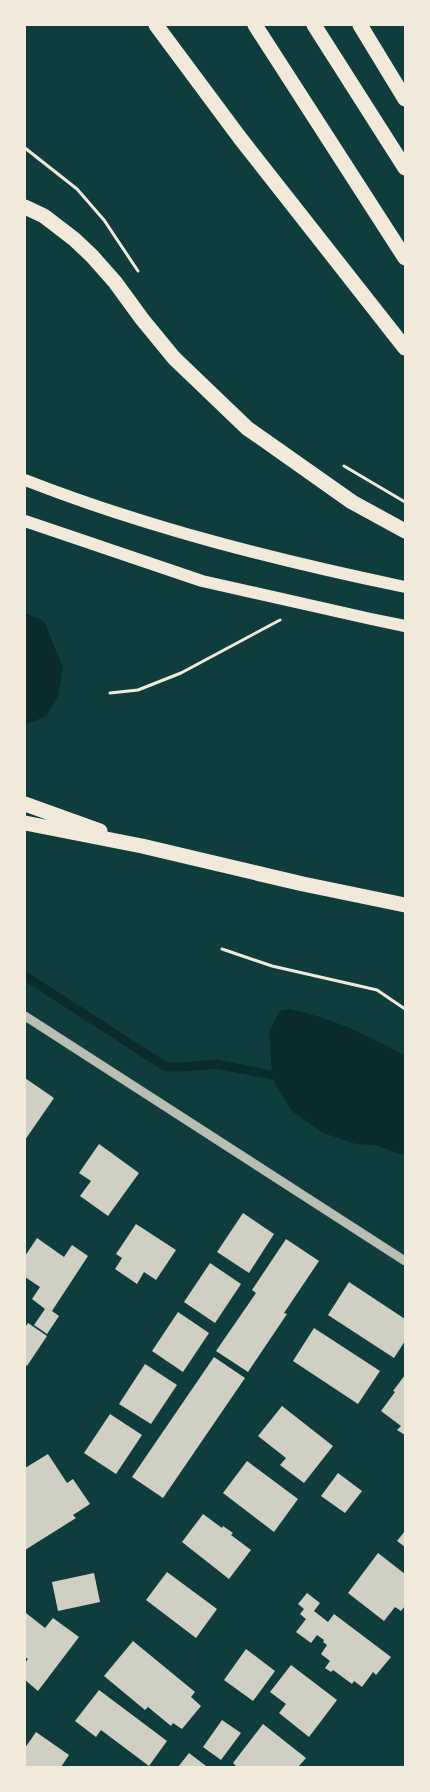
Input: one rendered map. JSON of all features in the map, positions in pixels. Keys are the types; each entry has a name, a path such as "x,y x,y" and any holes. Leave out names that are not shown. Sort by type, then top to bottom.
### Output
{"highway":[{"path":"156,25 240,138 405,348"},
{"path":"255,25 405,258"},
{"path":"314,25 405,168"},
{"path":"360,25 405,99"},
{"path":"25,207 44,216 74,239 92,256 115,282 174,358 247,428 352,502 405,532"},
{"path":"25,804 142,846"},
{"path":"25,823 142,846 303,884 405,905"}],"main road":[{"path":"25,480 120,515 196,537 270,557 405,587"},
{"path":"25,521 202,581 405,626"}],"street":[{"path":"25,1016 405,1261"}],"path":[{"path":"25,148 77,188 104,220 140,275"},
{"path":"337,461 405,502"},
{"path":"110,692 138,690 181,673 309,605"},
{"path":"222,949 272,966 377,990 405,1009"}],"water":[{"path":"25,613 44,621 63,668 58,697 46,716 25,725"},
{"path":"290,1009 320,1017 349,1028 405,1056 405,1156 375,1145 356,1144 323,1133 292,1111 277,1088 272,1075 269,1031 280,1011"}],"building":[{"path":"25,1078 54,1098 25,1140"},
{"path":"99,1144 139,1173 108,1216 80,1196 91,1181 79,1173"},
{"path":"243,1213 274,1234 249,1273 217,1252"},
{"path":"136,1224 176,1250 156,1280 144,1272 137,1284 115,1269 122,1258 116,1254"},
{"path":"37,1238 64,1257 72,1245 88,1256 52,1311 59,1316 47,1334 34,1325 45,1309 32,1299 40,1287 25,1277 25,1256"},
{"path":"286,1239 319,1261 284,1313 287,1314 248,1372 216,1351 256,1293 252,1290"},
{"path":"210,1263 241,1284 215,1323 184,1302"},
{"path":"349,1282 405,1319 405,1341 394,1358 328,1315"},
{"path":"178,1312 209,1333 183,1372 152,1351"},
{"path":"28,1323 47,1336 27,1366 25,1364 25,1327"},
{"path":"314,1328 380,1371 358,1404 293,1361"},
{"path":"214,1357 245,1378 163,1498 132,1477"},
{"path":"145,1364 177,1385 151,1424 119,1404"},
{"path":"405,1375 405,1435 397,1430 401,1426 381,1411"},
{"path":"282,1406 333,1446 304,1483 280,1465 286,1458 258,1436"},
{"path":"110,1414 142,1435 116,1474 84,1453"},
{"path":"48,1454 67,1483 73,1479 90,1504 73,1515 76,1518 25,1550 25,1468"},
{"path":"247,1461 298,1499 274,1532 223,1493"},
{"path":"338,1473 362,1491 345,1513 321,1496"},
{"path":"203,1514 222,1528 223,1526 233,1533 231,1535 251,1550 229,1579 182,1542"},
{"path":"405,1531 405,1547 397,1541"},
{"path":"378,1553 405,1574 405,1606 401,1611 395,1607 384,1621 348,1593"},
{"path":"167,1572 217,1609 196,1638 146,1600"},
{"path":"94,1573 100,1602 58,1611 52,1582"},
{"path":"307,1593 320,1603 314,1611 328,1622 334,1614 391,1657 376,1675 373,1672 362,1687 354,1681 352,1684 333,1670 331,1672 325,1668 330,1661 321,1654 327,1645 323,1642 324,1640 317,1635 311,1643 296,1632 306,1619 300,1614 304,1609 298,1604"},
{"path":"26,1613 45,1628 53,1618 79,1637 38,1691 25,1680 25,1663 28,1659 25,1657"},
{"path":"133,1641 195,1692 191,1697 201,1706 182,1729 173,1723 171,1726 148,1707 145,1710 104,1676"},
{"path":"246,1649 275,1671 253,1701 224,1680"},
{"path":"291,1665 337,1700 309,1737 279,1713 286,1704 270,1692"},
{"path":"99,1690 167,1741 149,1766 101,1730 96,1737 75,1721"},
{"path":"222,1720 241,1733 221,1760 203,1747"},
{"path":"263,1724 306,1758 298,1767 237,1767 233,1763"},
{"path":"36,1732 69,1755 61,1767 25,1767 25,1748"},
{"path":"189,1753 206,1766 178,1767"}],"waterway":[{"path":"25,976 166,1067 216,1064 272,1075"}]}
